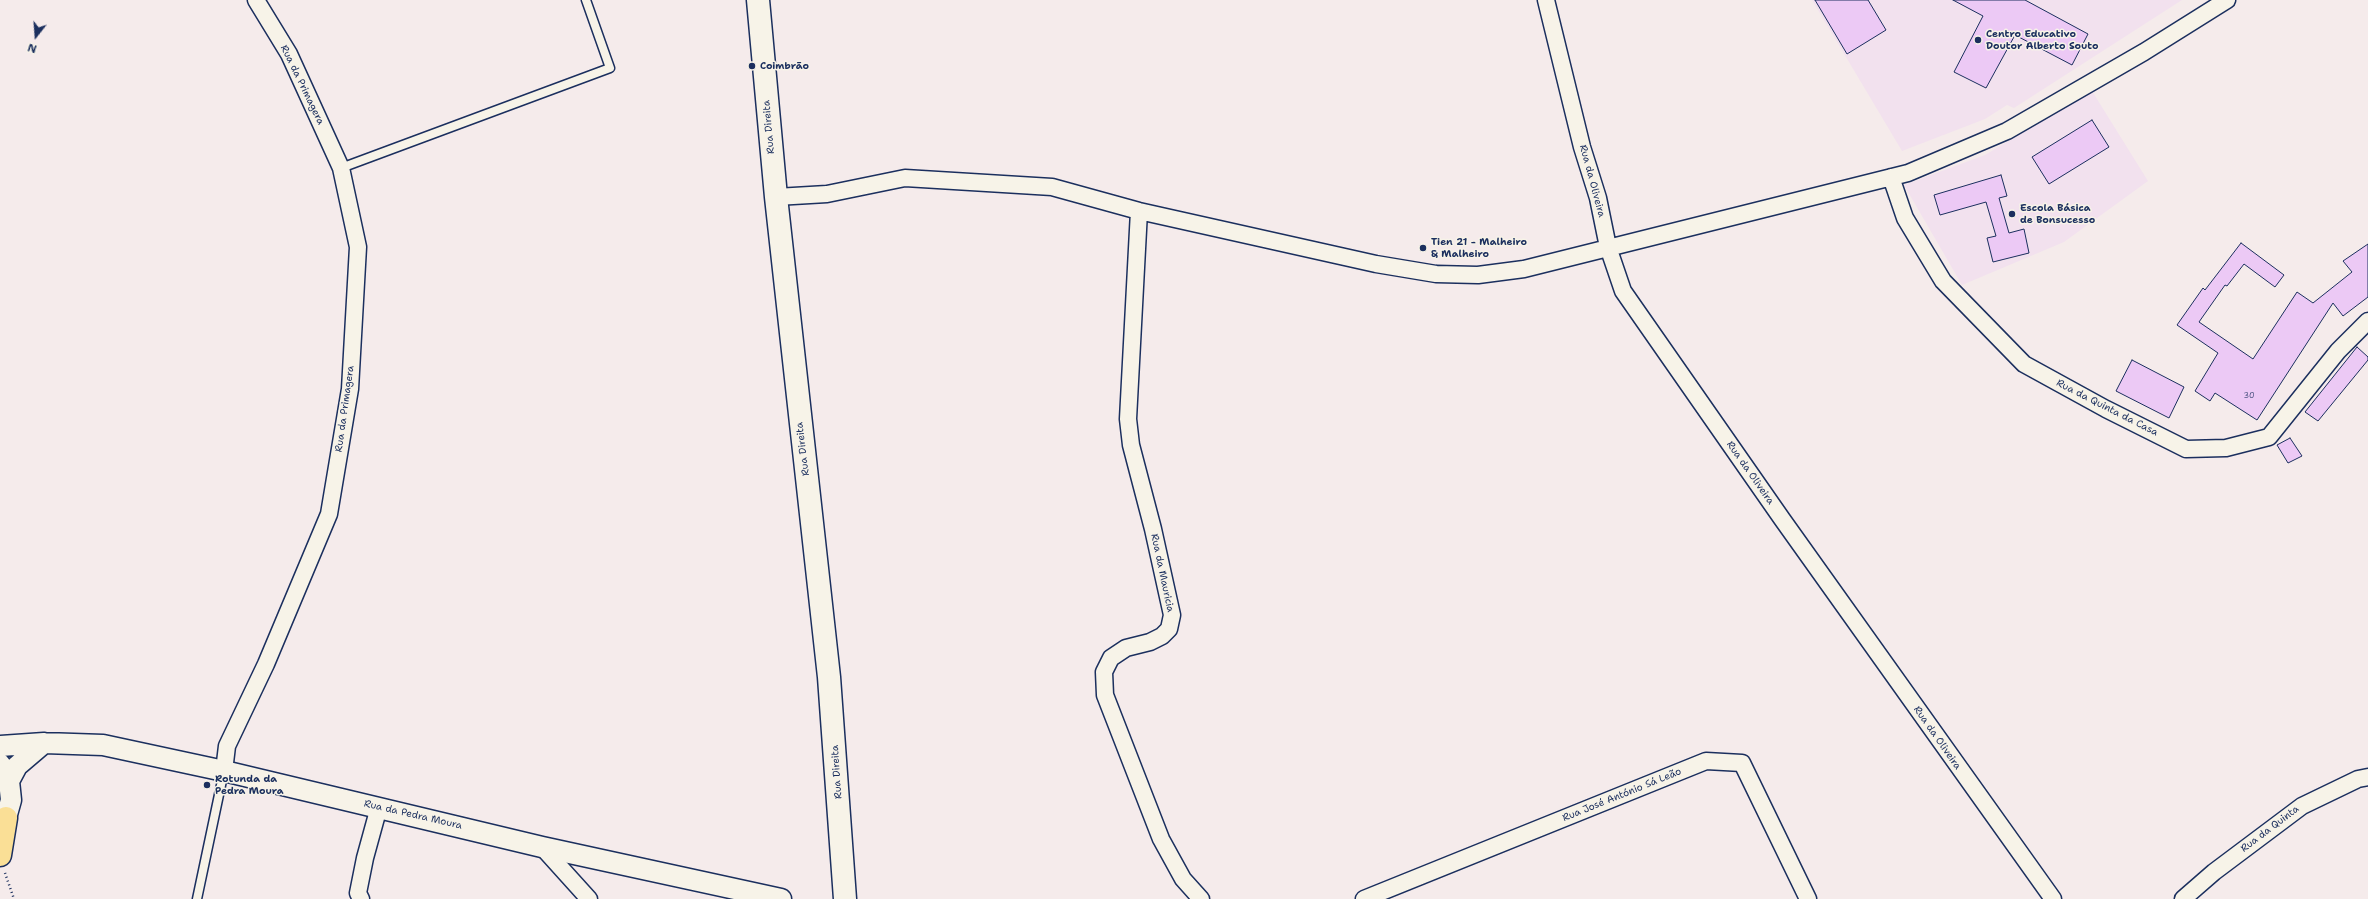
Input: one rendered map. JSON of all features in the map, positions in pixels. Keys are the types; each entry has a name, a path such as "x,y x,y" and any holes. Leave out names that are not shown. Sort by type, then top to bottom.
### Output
{"main road":[{"name":"Rua Direita","path":"758,0 776,197 830,677 845,899"},
{"path":"1,860 3,823"}],"street":[{"name":"Rua da Primagera","path":"224,771 227,746 266,664 329,514 350,389 358,247 341,168 289,54 256,0"},
{"name":"Rua da Oliveira","path":"1546,0 1582,147 1598,198 1608,247 1623,291 1791,532 2053,899"},
{"path":"776,197 826,194 905,178 1052,187 1139,211 1376,264 1436,274 1478,275 1524,270 1608,247 1908,173 2007,131 2144,52 2227,0"},
{"name":"Rua da Quinta da Casa","path":"1891,177 1906,218 1943,281 2024,364 2106,409 2186,449 2226,448 2269,437 2338,351 2368,321"},
{"name":"Rua da Mauricia","path":"1139,211 1128,419 1131,445 1153,529 1172,615 1170,628 1162,636 1150,642 1126,648 1110,658 1104,672 1105,695 1161,839 1183,879 1201,899"},
{"path":"9,781 17,766 44,743"},
{"name":"Rua da Pedra Moura","path":"0,746 44,743 103,744 379,807 542,847 781,899"},
{"name":"Rua José António Sá Leão","path":"1364,899 1706,761 1742,763 1808,899"},
{"path":"0,764 9,781 11,800 3,823"},
{"name":"Rua da Quinta","path":"2183,899 2214,872 2302,806 2358,779 2368,777"},
{"path":"361,899 358,894 365,858 379,807"},
{"path":"542,847 589,899"}],"lane":[{"path":"341,168 610,68 586,0"},
{"path":"197,899 224,771"}],"path":[{"path":"1,860 14,899"}],"shaded area":[{"name":"Centro Educativo Doutor Alberto Souto","path":"1812,0 2182,0 2014,108 2007,105 1985,119 1902,151"},
{"name":"Escola Básica de Bonsucesso","path":"2092,91 2148,181 2064,242 1962,285 1904,185 1985,155"}],"building":[{"path":"1815,0 1868,0 1886,30 1847,54"},
{"path":"1953,0 2025,0 2088,34 2072,65 2015,35 1986,88 1954,72 1983,16"},
{"path":"2092,120 2109,147 2049,184 2032,157"},
{"path":"2001,175 2007,196 1999,198 2009,233 2024,229 2029,253 1993,262 1987,238 1996,236 1986,202 1940,215 1934,195"},
{"path":"2241,243 2284,275 2275,287 2244,264 2227,286 2225,285 2199,322 2253,359 2297,292 2313,303 2352,272 2343,261 2368,244 2368,297 2343,316 2333,303 2257,420 2215,393 2210,401 2195,391 2218,353 2177,325 2203,288 2205,290"},
{"path":"2357,347 2368,357 2368,360 2318,421 2305,412"},
{"path":"2132,360 2184,387 2169,418 2116,391"},
{"path":"2290,438 2302,456 2288,463 2277,445"}],"place":[{"name":"Centro Educativo Doutor Alberto Souto","path":"1978,40"},
{"name":"Coimbrão","path":"752,66"},
{"name":"Escola Básica de Bonsucesso","path":"2012,214"},
{"name":"Tien 21 - Malheiro & Malheiro","path":"1423,248"},
{"name":"Rotunda da Pedra Moura","path":"207,785"}]}
